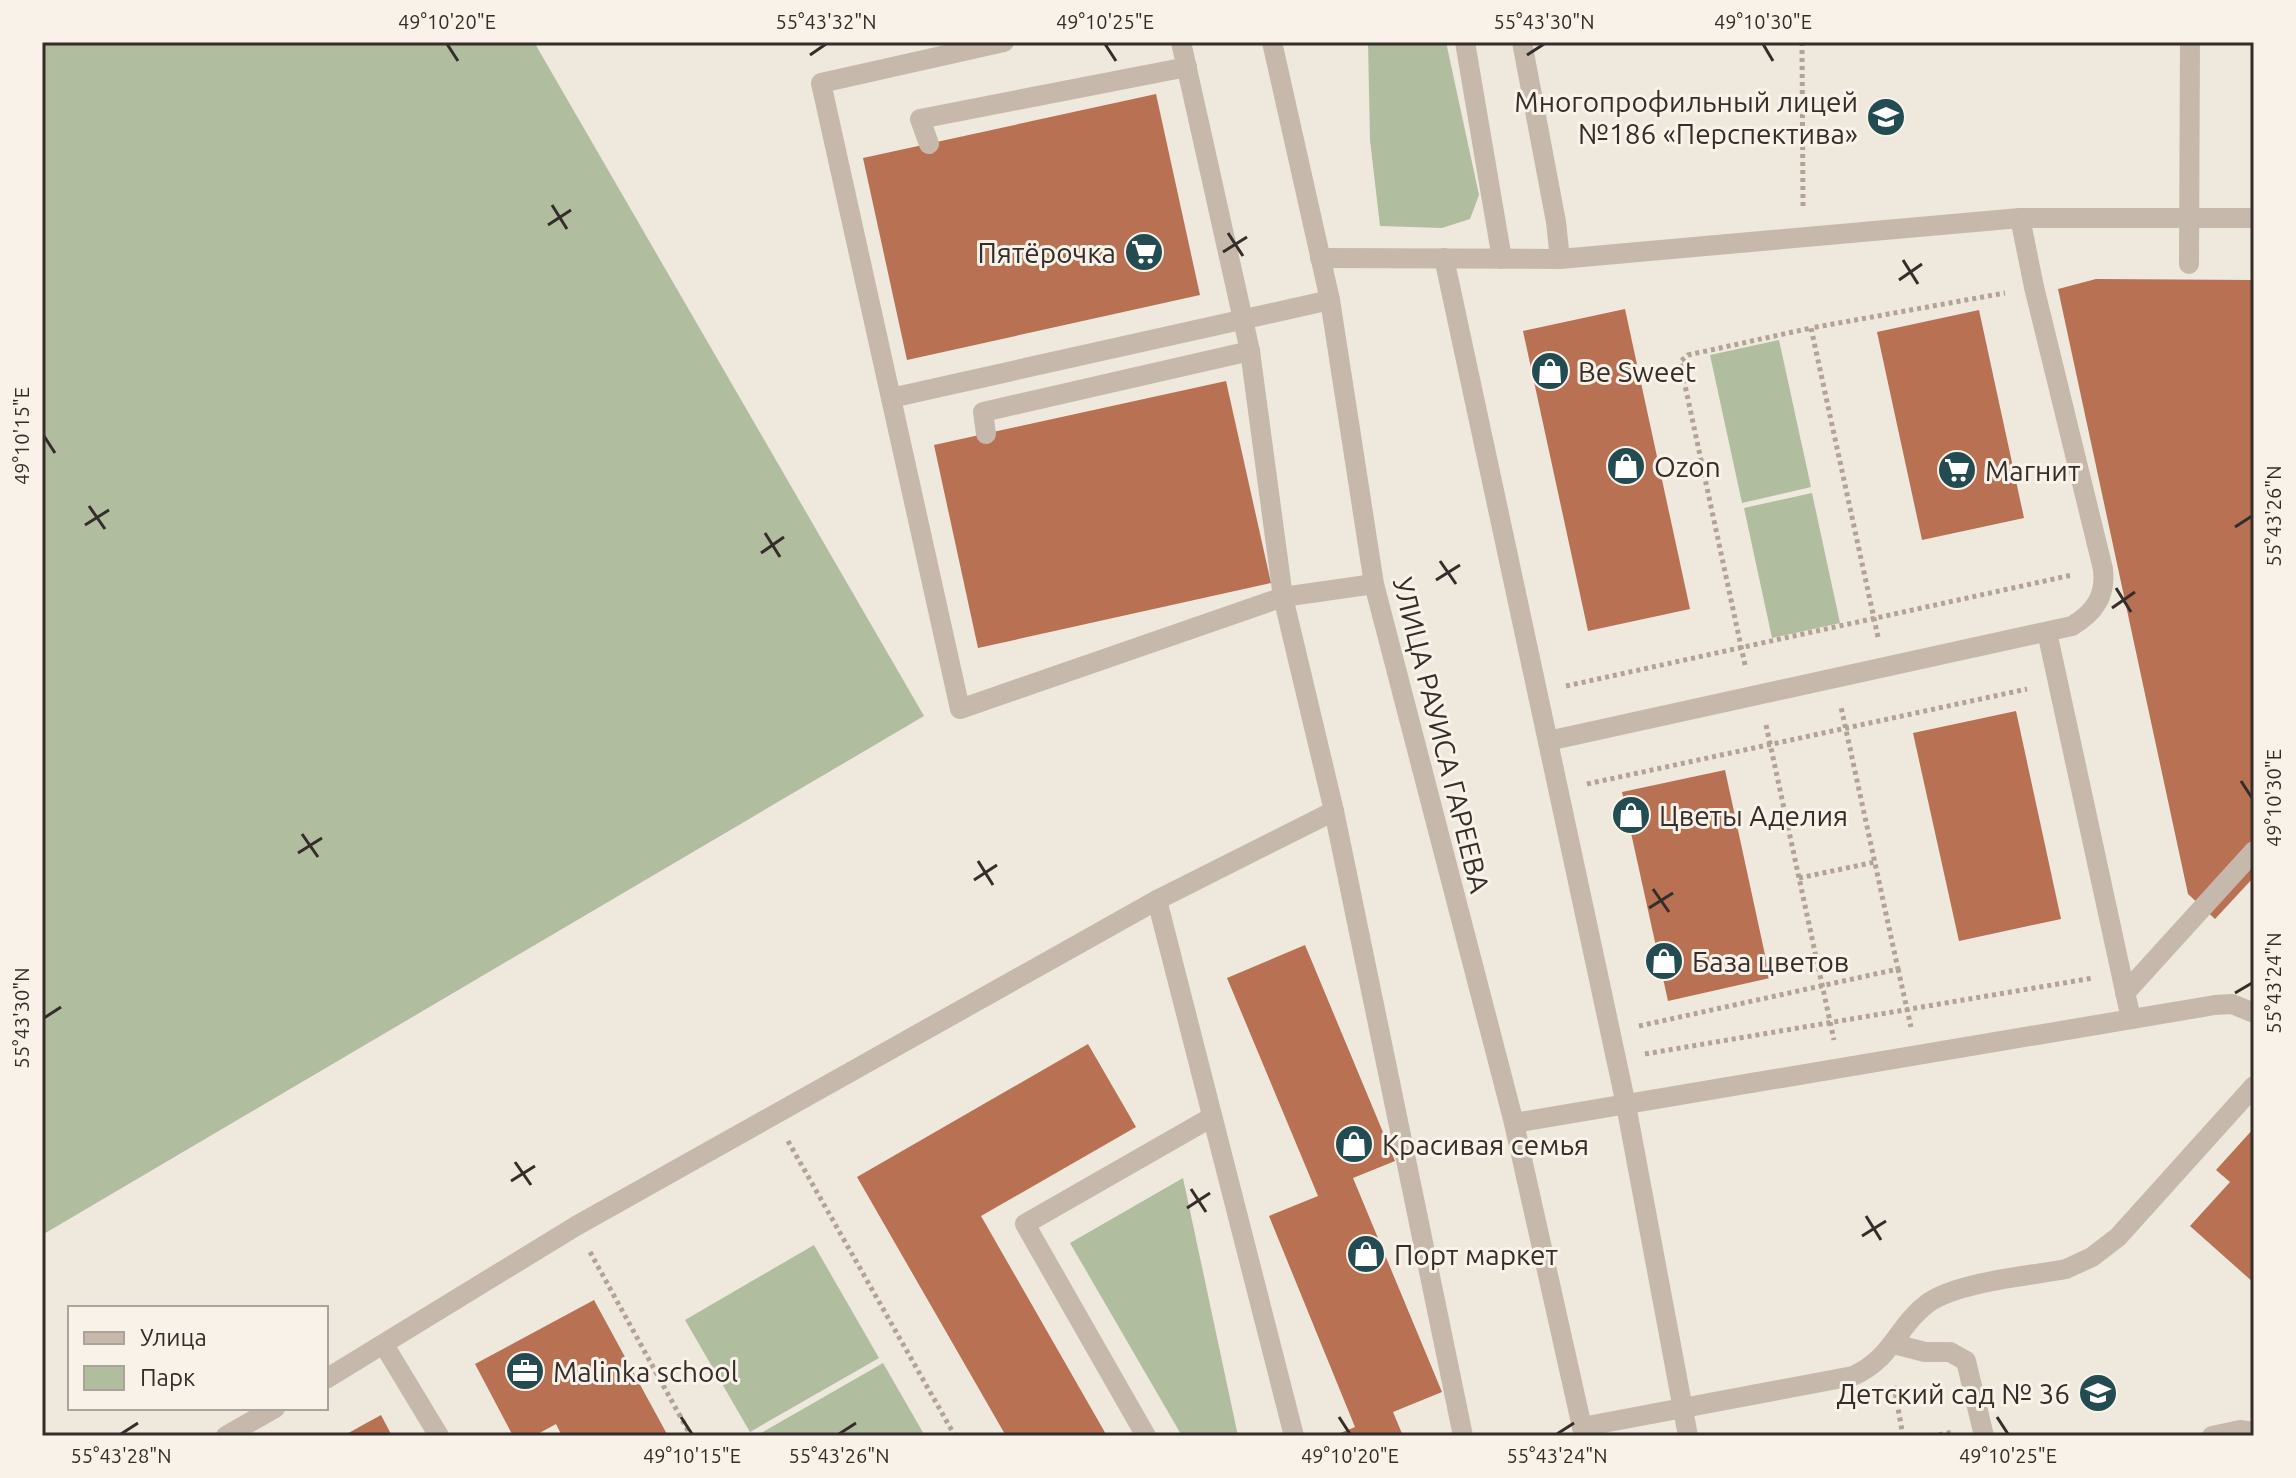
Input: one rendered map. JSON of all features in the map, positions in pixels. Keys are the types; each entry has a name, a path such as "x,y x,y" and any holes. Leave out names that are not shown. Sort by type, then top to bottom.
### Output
{"street":[{"path":"1004,42 821,83 960,709 1283,597 1374,584"},
{"path":"1181,42 1250,351 1283,597 1334,811 1463,1436"},
{"name":"УЛИЦА РАУИСА ГАРЕЕВА","path":"1272,42 1330,300 1374,584 1514,1123 1583,1432"},
{"path":"1465,42 1502,259"},
{"path":"1522,42 1556,222 1560,259"},
{"path":"2189,264 2190,42"},
{"path":"929,144 920,119 1187,67"},
{"path":"1320,258 1560,259 2020,218 2254,218"},
{"path":"1548,741 2047,632 2072,626 2089,616 2103,590 2103,569 2020,218"},
{"path":"1444,258 1611,1032 1688,1436"},
{"path":"891,398 1330,300"},
{"path":"986,434 983,412 1250,351"},
{"path":"2047,632 2131,1019"},
{"path":"328,1378 576,1226 1157,900 1334,811"},
{"path":"2123,983 2254,851"},
{"path":"1157,900 1294,1436"},
{"path":"1514,1123 2215,1005 2232,1004 2254,1013"},
{"path":"1583,1432 1683,1408 1853,1376 1872,1365 1891,1348 1920,1310 1945,1294 2066,1269 2104,1249 2118,1237 2254,1086"},
{"path":"1146,1436 1025,1224 1212,1117"},
{"path":"384,1345 439,1436"},
{"path":"1891,1348 1950,1352 1966,1361 1984,1436"},
{"path":"226,1436 272,1410"},
{"path":"2212,1436 2240,1430 2254,1432"}],"path":[{"path":"1802,42 1803,215"},
{"path":"1840,1068 1770,744 1741,648 1680,362 1688,355 1811,328 2034,287"},
{"path":"1811,328 1884,668"},
{"path":"1537,692 2103,569"},
{"path":"1835,678 1917,1055"},
{"path":"1559,790 2058,682"},
{"path":"1799,878 1875,862"},
{"path":"1611,1032 1898,969"},
{"path":"1616,1058 1907,1009 2123,983"},
{"path":"774,1116 955,1436"},
{"path":"576,1226 691,1436"},
{"path":"1891,1348 1903,1436"},
{"path":"1931,1436 1951,1432"}],"green space":[{"path":"42,42 534,42 924,716 42,1235"},
{"path":"1368,42 1446,42 1479,195 1470,219 1442,228 1380,226 1370,140"},
{"path":"1779,340 1811,487 1742,503 1710,355"},
{"path":"1812,493 1840,623 1772,638 1744,508"},
{"path":"1183,1178 1238,1436 1182,1436 1070,1243"},
{"path":"814,1245 879,1358 750,1432 685,1320"},
{"path":"883,1363 925,1436 756,1436"}],"building":[{"path":"1156,94 1200,295 907,360 863,158"},
{"path":"2096,279 2254,280 2254,877 2215,919 2188,894 2058,289"},
{"path":"1625,309 1690,609 1588,631 1523,331"},
{"path":"1979,310 2024,518 1922,540 1877,332"},
{"path":"1226,381 1271,583 978,648 934,445"},
{"path":"2016,711 2061,919 1959,941 1913,733"},
{"path":"1725,770 1770,978 1668,1001 1622,792"},
{"path":"1305,945 1395,1161 1353,1178 1442,1392 1393,1412 1403,1436 1333,1436 1355,1427 1269,1216 1318,1196 1227,978"},
{"path":"1088,1044 1136,1127 981,1216 1107,1436 1006,1436 857,1177"},
{"path":"2254,1128 2254,1283 2190,1226 2230,1182 2216,1170"},
{"path":"594,1300 668,1436 562,1436 556,1424 534,1436 513,1436 475,1364"},
{"path":"381,1415 392,1436 343,1436"}],"place":[{"name":"Многопрофильный лицей №186 «Перспектива»","path":"1886,117"},
{"name":"Пятёрочка","path":"1144,252"},
{"name":"Be Sweet","path":"1550,371"},
{"name":"Ozon","path":"1626,466"},
{"name":"Магнит","path":"1957,470"},
{"name":"Цветы Аделия","path":"1631,815"},
{"name":"База цветов","path":"1664,961"},
{"name":"Красивая семья","path":"1354,1144"},
{"name":"Порт маркет","path":"1366,1254"},
{"name":"Malinka school","path":"525,1371"},
{"name":"Детский сад № 36","path":"2098,1393"}]}
